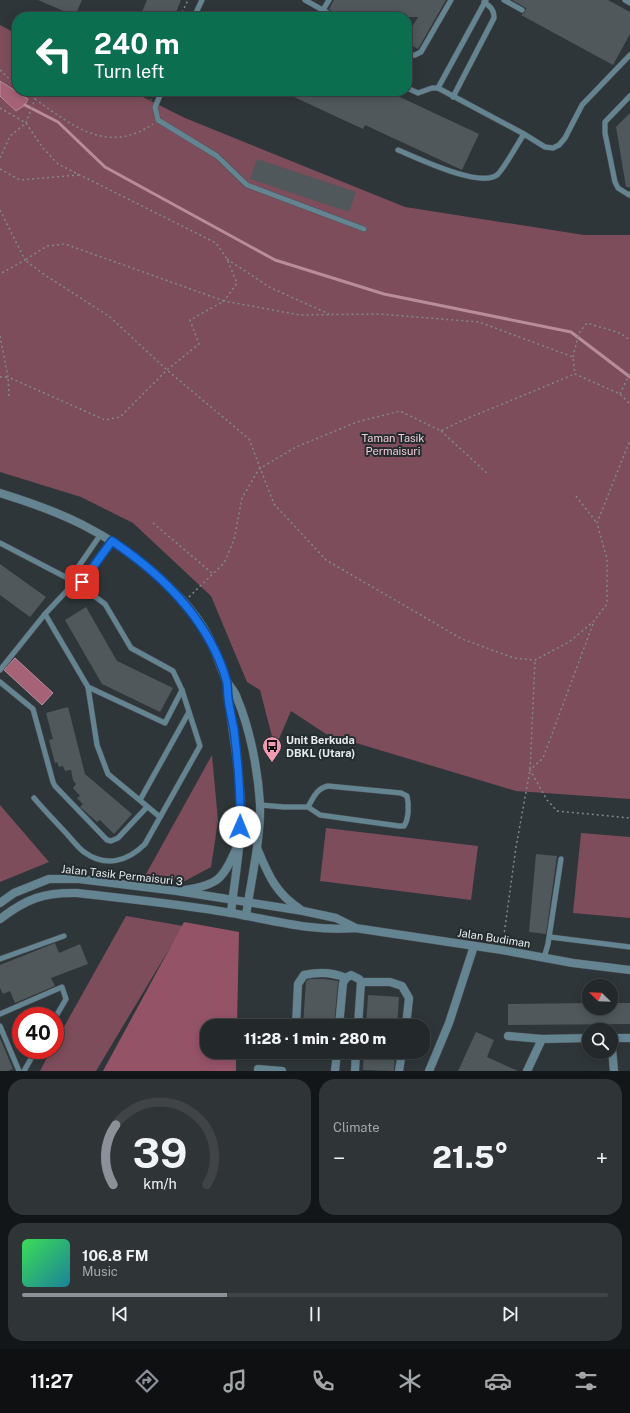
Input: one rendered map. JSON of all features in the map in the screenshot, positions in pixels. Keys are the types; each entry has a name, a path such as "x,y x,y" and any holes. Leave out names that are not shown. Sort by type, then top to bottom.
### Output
{"street":[{"path":"0,493 29,502 85,525 133,555 172,588 195,615 206,632 216,651 227,681 236,696 248,733 260,805 256,847 246,916"},
{"path":"227,681 228,698 235,739 241,803 240,839 230,913"},
{"path":"177,892 207,886 221,876 230,862 240,839"},
{"path":"256,847 270,878 278,889 287,900 303,911"},
{"name":"Jalan Tasik Permaisuri 3","path":"0,903 14,893 49,879 79,880 248,902"},
{"name":"Jalan Tasik Permaisuri 3","path":"0,918 26,901 51,893 64,892 169,904 246,916"},
{"name":"Jalan Budiman","path":"248,902 336,918 355,928"},
{"name":"Jalan Budiman","path":"246,916 335,930 355,928 502,950 573,963 630,970"},
{"path":"429,1071 449,1023 474,946"},
{"path":"296,1019 298,984 304,974 316,972 336,974 346,978"},
{"path":"340,1019 344,983 346,978 350,975 359,979 361,982 390,982 402,986 409,998 407,1019"},
{"path":"358,1019 361,982"},
{"path":"508,1036 542,1039 582,1038"},
{"path":"618,1038 630,1038"},
{"path":"527,1071 542,1039"},
{"path":"335,1071 336,1059"},
{"path":"355,1071 356,1059"},
{"path":"399,1071 401,1059"},
{"path":"613,1059 614,1071"},
{"path":"258,1069 282,1071"}],"lane":[{"path":"196,12 202,0"},
{"path":"305,0 326,12"},
{"path":"323,10 329,0"},
{"path":"412,55 421,52 451,0"},
{"path":"504,0 522,10"},
{"path":"625,0 630,2"},
{"path":"438,88 485,1 494,12 494,18 453,97"},
{"path":"412,90 418,93 432,88 438,88 524,134 545,147 553,148 559,145 565,138 582,105 630,55"},
{"path":"160,96 155,107 158,120 217,156 247,185 364,229"},
{"path":"630,96 605,122 605,133 615,182 618,188 629,195 630,194"},
{"path":"398,150 462,175 490,178 498,174 524,134"},
{"path":"75,582 72,576 101,534"},
{"path":"0,670 45,614 75,582 82,582 112,541"},
{"path":"0,543 75,582 104,604 131,648 173,671 182,690 200,746 145,844 136,853 126,859 107,861 97,859 84,852 34,798"},
{"path":"45,614 88,687 97,745 108,774 160,817"},
{"path":"0,682 33,709 52,782 107,840 111,841 118,838 147,806"},
{"path":"88,687 164,723 182,690"},
{"path":"140,800 189,712"},
{"path":"260,805 308,807 320,815 404,826 406,823 409,801 407,796 401,793 328,786 321,787 308,807"},
{"path":"544,958 550,937 562,859"},
{"path":"0,959 64,936"},
{"path":"550,937 630,947"},
{"path":"16,1007 62,987 66,999 61,1007"},
{"path":"0,1014 12,1009"},
{"path":"0,1026 2,1036 19,1071"},
{"path":"24,1071 31,1059"}],"path":[{"path":"182,12 188,0"},
{"path":"0,70 12,81"},
{"path":"30,96 70,124 86,132 104,137 136,135 158,120"},
{"path":"0,158 10,136 26,123 34,99"},
{"path":"0,108 26,123 43,148 58,164 216,243 227,259 237,283 224,301 190,320 199,344 167,370 120,417 105,420 8,377 0,378"},
{"path":"0,169 20,180 81,175"},
{"path":"0,210 25,260 45,275 110,317 167,370 249,439 259,469 274,504 326,560 462,639 514,658 535,660 569,642 593,622 607,604 607,559 597,523 576,496"},
{"path":"0,274 48,246 65,244 224,301 300,315 379,314 479,322 573,357"},
{"path":"227,259 271,288 331,314"},
{"path":"576,374 573,357 579,333 587,323 620,333 630,340"},
{"path":"0,336 8,377 9,396"},
{"path":"620,394 630,373"},
{"path":"441,431 461,420 576,374 620,394 630,404"},
{"path":"184,602 224,563 234,540 242,498 259,469 296,447 357,422 400,411 441,431 489,476"},
{"path":"597,523 630,440"},
{"path":"153,523 213,574"},
{"path":"530,770 543,758 593,622"},
{"path":"502,950 516,847 530,770 535,660"},
{"path":"530,770 547,800 557,811 630,818"}],"green space":[{"name":"Taman Tasik Permaisuri","path":"0,25 12,31 12,96 141,96 185,118 405,207 584,235 630,235 630,799 516,791 326,734 291,711 275,748 260,690 247,682 211,596 133,523 81,497 0,472"},
{"path":"212,755 218,821 211,867 185,881 145,876"},
{"path":"0,805 49,862 0,882"},
{"path":"326,828 478,846 471,900 320,881"},
{"path":"581,833 630,837 630,918 573,913"},
{"path":"126,916 183,926 96,1071 40,1071 46,1059 64,1059 64,1027"}],"shaded area":[{"path":"0,81 12,89 12,96 23,96 28,99 25,105 16,111 0,96"},
{"path":"15,658 53,693 42,705 4,670"},
{"path":"184,922 239,932 237,1019 200,1019 200,1059 236,1059 236,1071 103,1071"}],"building":[{"path":"38,0 82,0 77,12 66,12"},
{"path":"147,0 181,0 176,12 142,12"},
{"path":"334,0 446,0 418,49 412,46 412,27 418,17 412,17 412,12 334,12 329,9"},
{"path":"512,0 608,0 630,12 630,34 613,65 521,15 525,12 526,8"},
{"path":"292,96 398,96 479,134 462,170 365,125 363,129"},
{"path":"630,113 630,187 626,187 616,127"},
{"path":"257,159 356,192 349,212 250,179"},
{"path":"0,564 46,597 30,617 0,595"},
{"path":"86,607 117,661 173,688 160,712 102,684 65,620"},
{"path":"68,707 85,774 132,814 114,834 100,820 97,822 80,807 83,804 77,798 80,796 73,788 76,784 73,780 71,770 65,771 63,766 59,767 57,762 55,763 49,740 53,739 46,713"},
{"path":"536,854 557,856 546,934 529,932"},
{"path":"55,943 59,953 80,944 88,964 51,978 55,986 15,1003 10,991 3,994 0,988 0,965"},
{"path":"310,979 338,981 335,1019 303,1019 306,981"},
{"path":"368,995 399,997 397,1019 366,1019"},
{"path":"582,1003 582,1015 618,1015 618,1003 630,1003 630,1024 582,1023 582,1024 508,1025 508,1004"},
{"path":"476,1032 494,1040 487,1057 518,1071 458,1071"},
{"path":"0,1038 13,1069 8,1071 0,1071"},
{"path":"364,1059 395,1059 394,1071 363,1070"}],"waterway":[{"path":"25,105 58,122 105,167 275,260 384,294 571,332 630,377"}],"place":[{"name":"Unit Berkuda DBKL (Utara)","path":"272,763"}],"route":[{"path":"82,582 112,541 133,555 172,588 195,615 206,632 216,651 227,681 228,698 235,739 241,803 240,827"}]}
